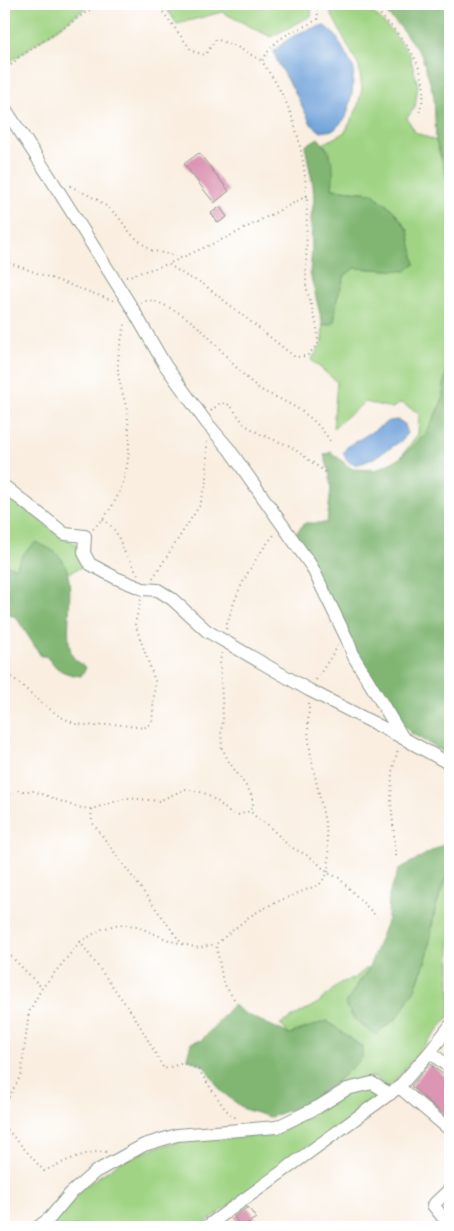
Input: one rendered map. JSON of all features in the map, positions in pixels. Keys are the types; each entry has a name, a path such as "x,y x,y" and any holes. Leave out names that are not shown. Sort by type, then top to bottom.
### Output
{"street":[{"path":"4,107 51,178 165,365 206,422 229,449 312,568 354,657 403,738"},
{"path":"4,486 65,534 85,536 84,553 90,564 116,578 143,589 158,590 172,599 207,631 309,690 450,764"},
{"path":"206,1227 394,1090 430,1052 450,1026"},
{"path":"430,1052 450,1068"},
{"path":"38,1227 50,1218 70,1194 94,1172 144,1144 177,1135 277,1127 347,1089 372,1084 394,1090 450,1130"},
{"path":"450,1189 433,1205 450,1226"}],"path":[{"path":"4,72 19,57 99,4"},
{"path":"157,4 192,51 205,55 216,39 239,48 262,61 284,98 298,135 304,166 307,196 306,286 313,306 318,344 307,356 295,357 202,284 168,264"},
{"path":"262,61 270,47 284,35 304,28 318,19 317,4"},
{"path":"370,4 399,33 416,60 424,92 419,114"},
{"path":"51,178 98,200 116,214 132,234 150,250 181,258"},
{"path":"115,282 144,270 168,264 234,234 307,196"},
{"path":"4,261 114,301"},
{"path":"85,536 103,519 123,484 128,468 127,412 118,370 127,316 132,308 144,301 154,300 190,319 205,332 252,382 264,392 292,405 309,417 324,430 330,441"},
{"path":"4,670 59,716 76,724 114,724 144,728 152,723 155,681 136,624 143,589 157,573 200,505 206,481 206,422 213,408 220,403 230,405 245,425 262,435 290,446 328,474"},
{"path":"103,519 111,524 120,537 143,589"},
{"path":"4,797 18,791 34,791 76,806 91,809 127,798 159,801 185,789 204,793 229,812 239,815 250,811 253,804 251,793 229,762 222,748 221,731 223,719 220,661 237,596 252,565 275,535 285,528"},
{"path":"4,1106 21,1075 29,1012 42,988 80,942 102,929 119,924 136,926 171,941 199,948 216,944 250,916 272,904 320,884 328,873 330,858 309,739 309,690 338,646 347,639"},
{"path":"396,856 392,827 392,772 398,748 403,738"},
{"path":"91,809 92,822 182,944"},
{"path":"250,811 268,825 289,846 312,858 328,873 339,878 377,917"},
{"path":"80,942 135,1017 164,1069 183,1063 198,1069 225,1109 250,1130"},
{"path":"216,944 223,982 234,999"},
{"path":"4,949 42,988"},
{"path":"4,1126 44,1172 72,1160 101,1151 125,1155"}],"green space":[{"path":"4,4 92,4 4,66"},
{"path":"163,4 312,4 311,16 271,37 222,12 177,24"},
{"path":"326,4 364,4 390,29 409,53 418,85 415,107 407,118 415,132 436,141 450,188 450,344 442,401 426,434 400,458 418,434 419,413 401,403 392,408 365,402 333,428 337,382 311,360 322,344 323,326 334,323 337,299 345,275 355,268 406,271 408,230 394,211 372,193 332,189 330,152 323,144 345,132 357,109 362,89 359,67"},
{"path":"377,4 450,4 450,188 436,141 434,96 422,56 401,28"},
{"path":"318,138 332,161 332,189 372,193 394,211 408,230 415,264 406,271 355,268 345,275 337,299 334,323 323,326 310,273 312,250 311,217 314,201 313,185 305,146"},
{"path":"450,344 450,756 411,733 392,712 371,681 294,535 305,523 327,523 331,488 329,471 324,455 331,452 352,469 376,470 400,458 426,434 442,401"},
{"path":"4,492 57,534 76,544 86,565 69,573 57,554 25,552 15,568 4,564"},
{"path":"36,542 52,550 64,562 70,587 69,643 73,657 86,668 81,676 69,674 61,670 46,656 41,656 16,617 4,613 4,564 15,568 25,552"},
{"path":"450,841 450,872 444,882 433,917 428,953 415,989 397,1018 375,1035 354,1019 345,1004 368,970 388,919 389,894 399,869"},
{"path":"450,872 450,1015 389,1088 374,1077 334,1084 362,1058 289,1034 280,1024 318,1003 340,983 355,978 367,968 368,970 351,994 415,989 427,956 435,911 441,891"},
{"path":"233,1005 244,1013 289,1034 327,1021 362,1047 362,1058 334,1084 303,1105 270,1117 244,1109 221,1091 204,1066 187,1058 191,1043 202,1040"},
{"path":"365,1088 375,1091 379,1094 379,1098 199,1227 47,1227 85,1186 119,1163 151,1149 188,1139 272,1134 311,1116 351,1090"}],"water":[{"path":"325,26 336,36 354,69 352,94 346,118 334,130 321,132 311,124 277,61 274,51 285,41 297,34"},
{"path":"397,420 405,424 407,433 403,440 364,462 353,464 347,460 343,453 347,447 389,421"}],"building":[{"path":"199,153 229,191 214,203 184,164"},
{"path":"220,207 227,217 218,223 211,213"},
{"path":"430,1064 450,1080 450,1120 411,1086"},
{"path":"248,1207 256,1218 241,1227 234,1217"}]}
